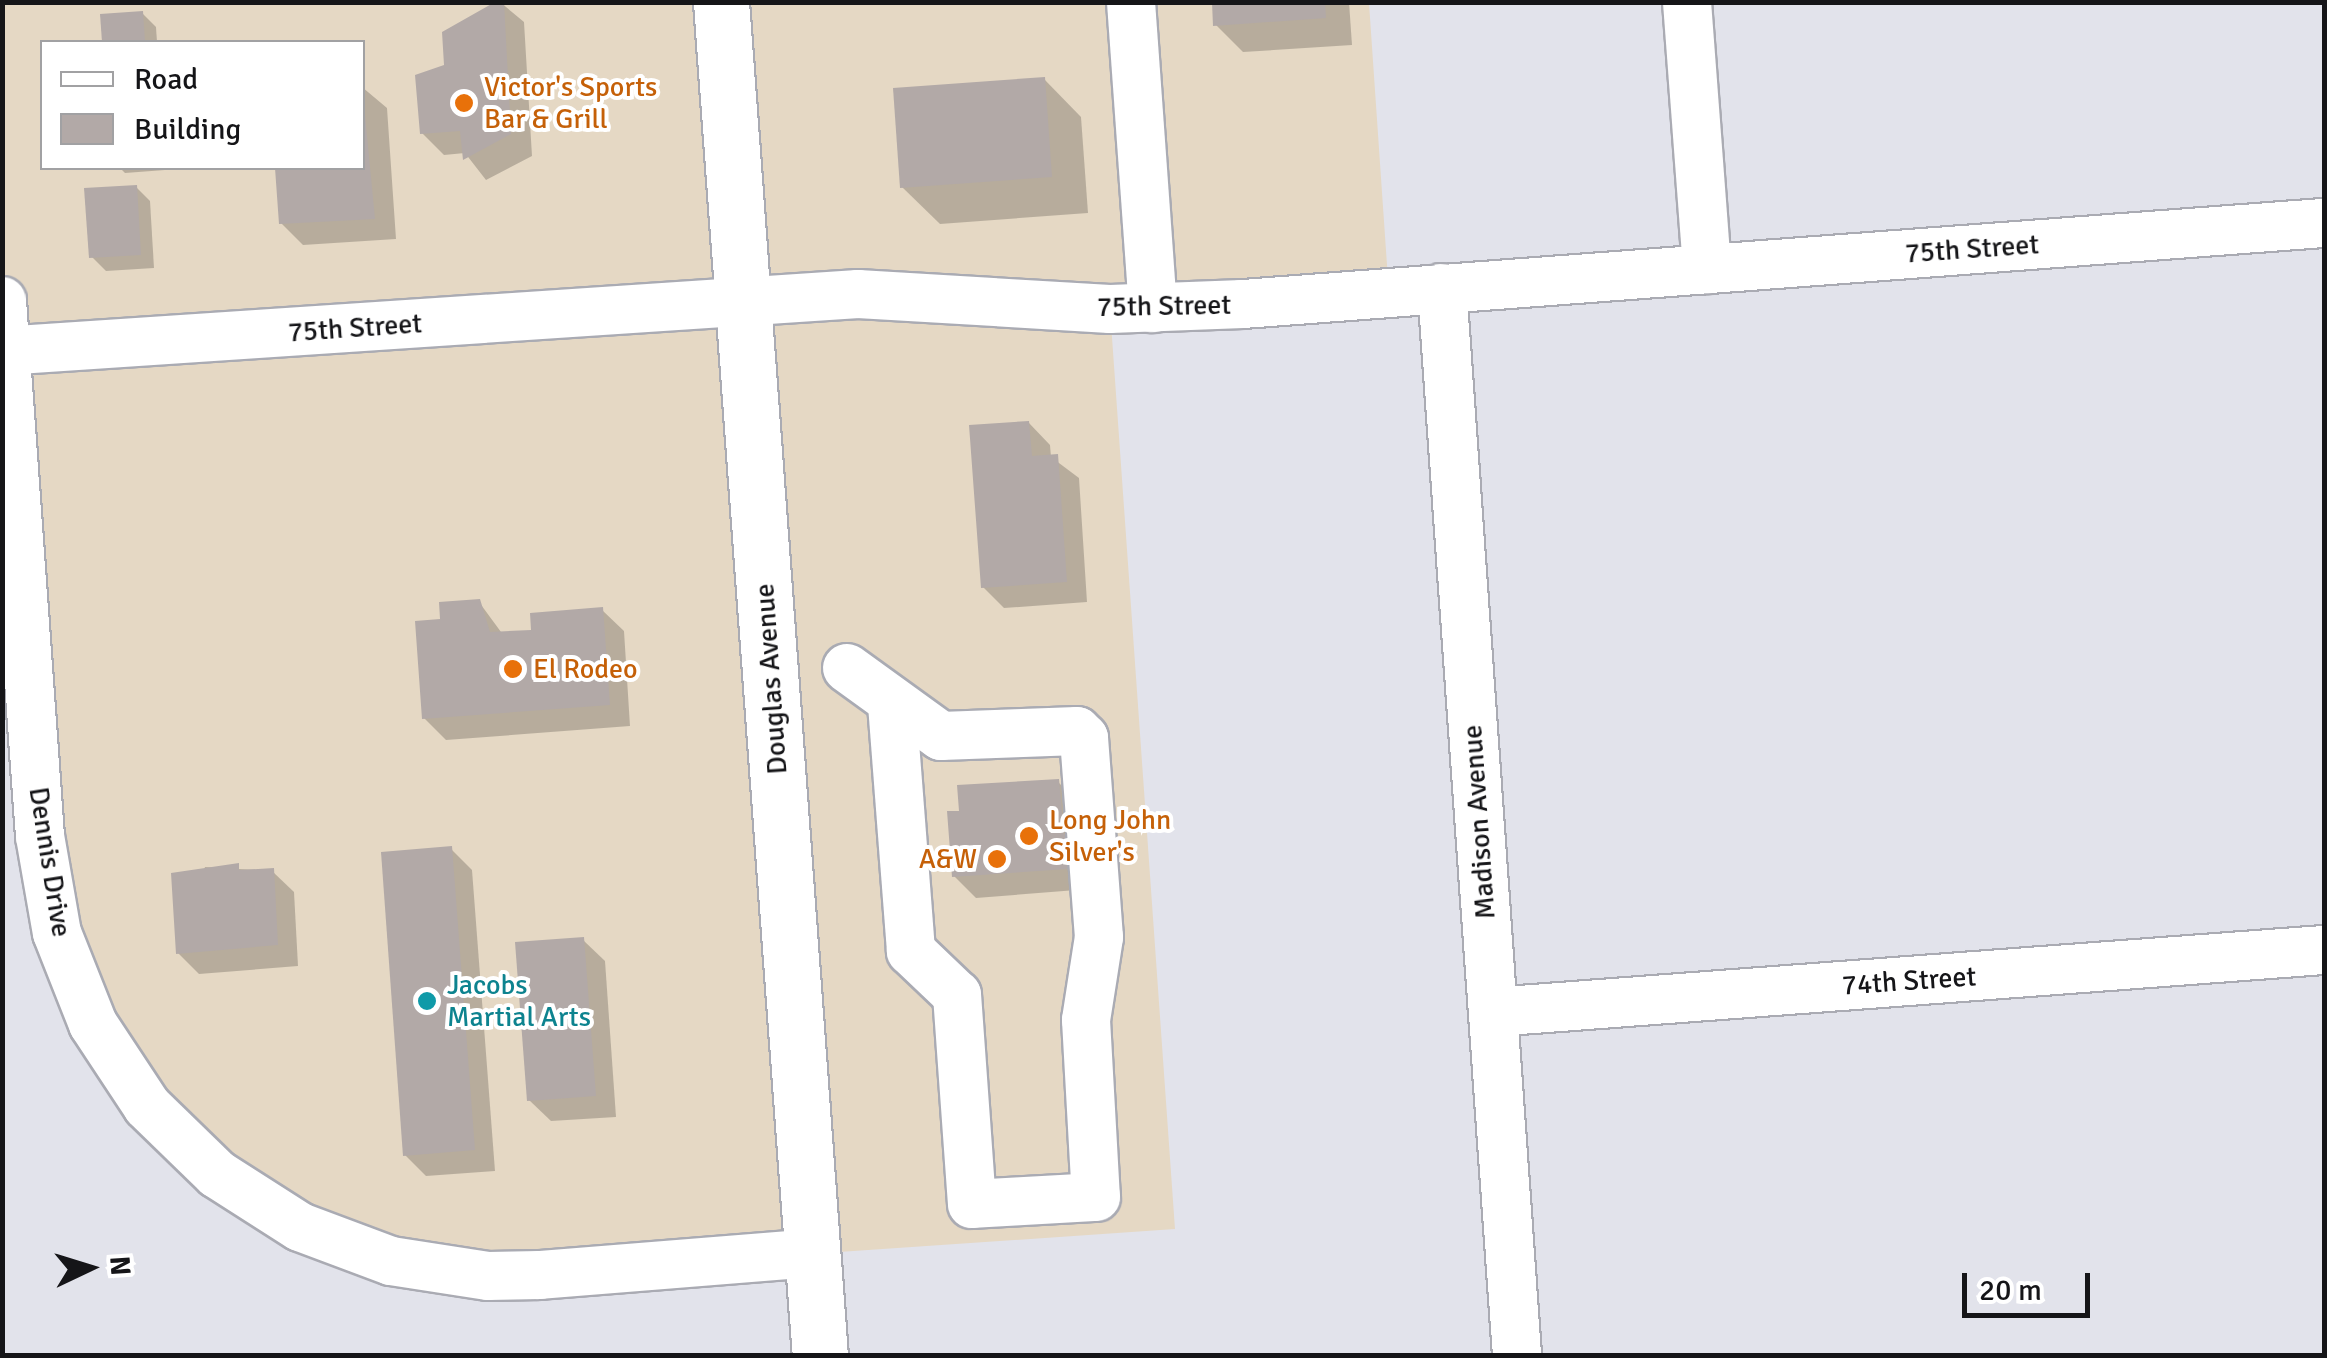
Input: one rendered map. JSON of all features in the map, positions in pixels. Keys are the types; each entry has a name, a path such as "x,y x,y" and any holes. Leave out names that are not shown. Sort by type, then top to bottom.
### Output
{"main road":[{"name":"Douglas Avenue","path":"721,2 820,1356"}],"street":[{"path":"1131,2 1153,308"},
{"path":"1687,2 1707,268"},
{"name":"75th Street","path":"4,351 858,294 1153,308 2324,223"},
{"name":"Madison Avenue","path":"1442,288 1517,1356"},
{"name":"Dennis Drive","path":"2,301 40,836 57,933 93,1024 147,1106 233,1185 300,1227 392,1262 540,1275 813,1253"},
{"path":"847,668 941,736 1077,731 1084,738 1099,938 1086,1020 1096,1197 972,1204 957,995 911,951 892,702"},
{"name":"74th Street","path":"1493,1012 2324,950"}],"shaded area":[{"path":"2,3 1369,3 1389,294 1110,309 1175,1229 488,1276 217,1174 57,933 3,301"}],"building":[{"name":"Victor's Sports Bar & Grill","path":"495,2 504,2 511,134 463,160 460,131 420,134 415,75 444,65 442,32"},
{"path":"1212,2 1325,2 1326,18 1213,26"},
{"path":"143,11 145,40 102,40 100,14"},
{"path":"1045,77 1052,177 900,188 893,88"},
{"path":"365,115 375,219 279,224 275,170 365,170"},
{"path":"137,185 141,255 89,258 84,188"},
{"path":"1029,421 1032,456 1058,454 1067,582 981,588 969,425"},
{"name":"El Rodeo","path":"480,599 490,632 531,630 530,613 603,607 610,705 422,719 415,621 440,619 439,602"},
{"path":"1059,779 1064,834 1080,833 1082,868 952,877 947,811 959,811 957,785"},
{"name":"Jacobs Martial Arts","path":"452,846 475,1150 403,1156 381,852"},
{"path":"239,863 239,870 274,868 278,945 176,954 171,873"},
{"path":"584,937 596,1096 527,1101 515,942"}],"place":[{"name":"Victor's Sports Bar & Grill","path":"464,103"},
{"name":"El Rodeo","path":"513,669"},
{"name":"Long John Silver's","path":"1029,836"},
{"name":"A&W","path":"997,859"},
{"name":"Jacobs Martial Arts","path":"427,1001"}]}
